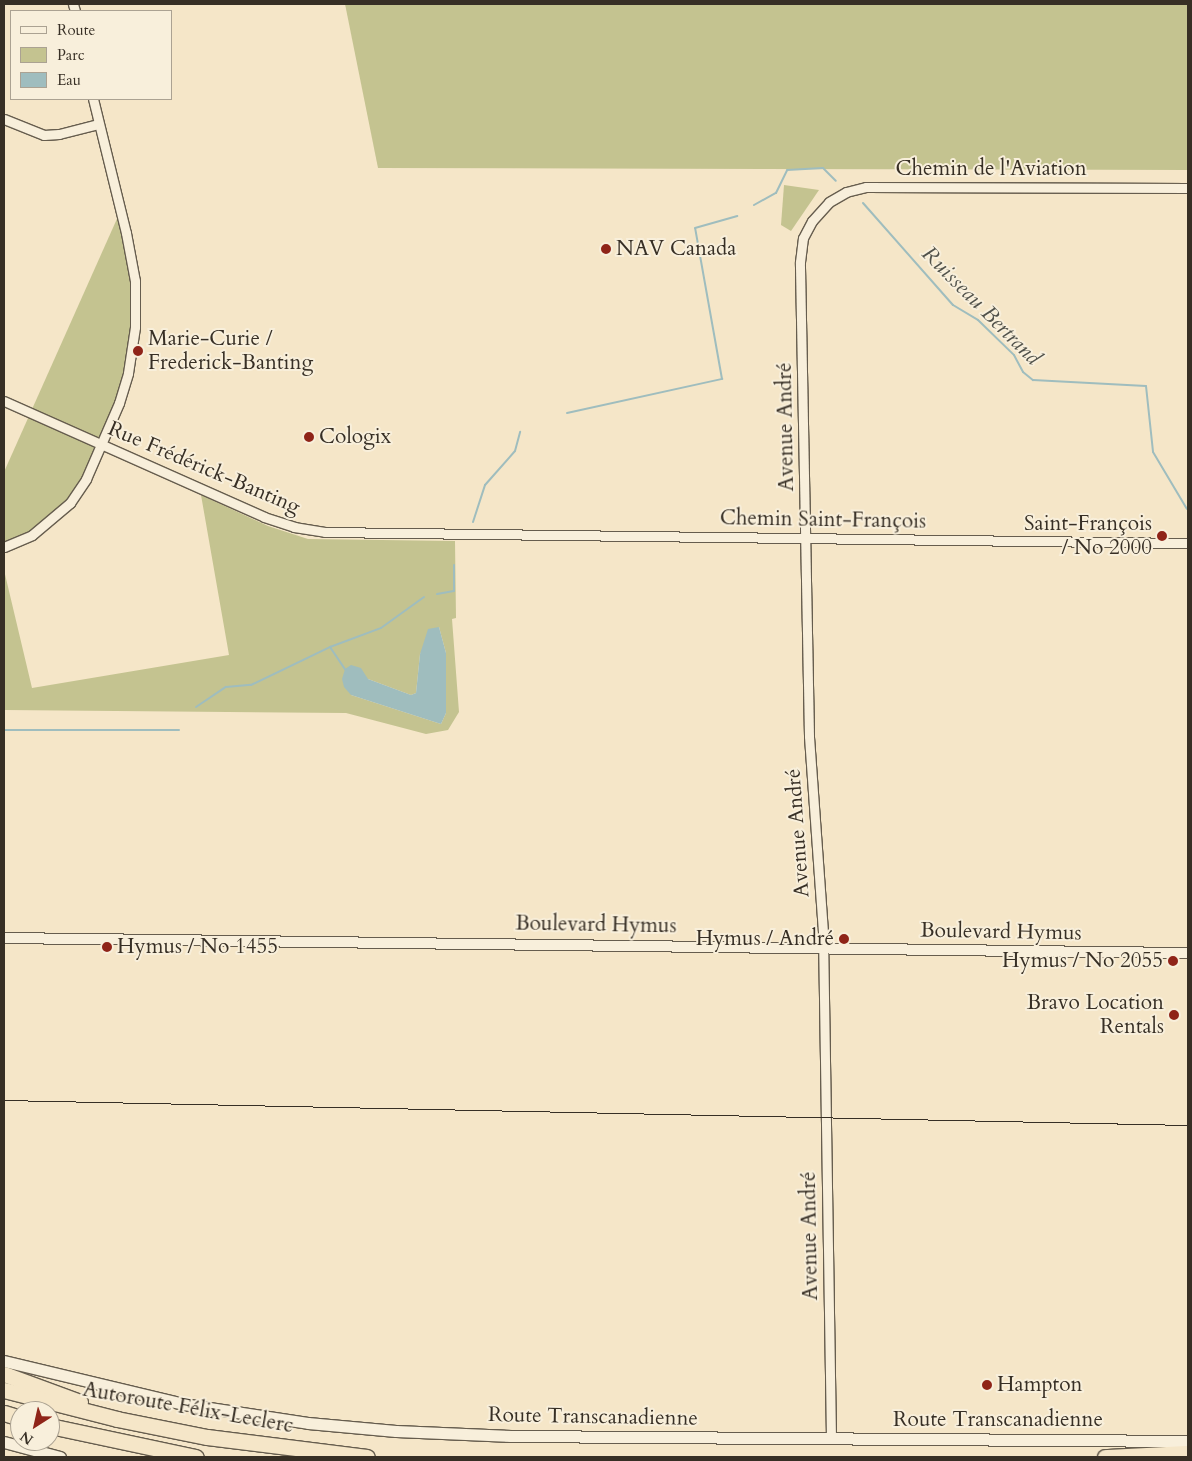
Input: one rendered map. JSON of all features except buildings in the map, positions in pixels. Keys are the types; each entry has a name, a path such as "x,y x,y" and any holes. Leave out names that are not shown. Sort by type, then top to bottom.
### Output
{"highway":[{"path":"4,1374 142,1424"},
{"name":"Autoroute Félix-Leclerc","path":"4,1390 142,1424 263,1446 367,1457"},
{"name":"Autoroute Félix-Leclerc","path":"60,1429 196,1457"},
{"path":"1105,1457 1188,1453"}],"main road":[{"name":"Route Transcanadienne","path":"4,1361 164,1400 331,1426 496,1436 1188,1441"},
{"path":"4,1442 43,1455 60,1457"}],"street":[{"path":"4,548 32,535 70,503 86,479 128,373 135,326 135,290 126,233 93,100"},
{"path":"4,119 44,135 59,134 98,124"},
{"name":"Chemin de l'Aviation","path":"809,226 834,199 866,187 1188,188"},
{"name":"Avenue André","path":"809,226 802,244 800,262 809,745 823,947 831,1438"},
{"name":"Rue Frédérick-Banting","path":"4,401 294,527 325,532 458,533"},
{"name":"Chemin Saint-François","path":"458,533 1188,543"},
{"name":"Boulevard Hymus","path":"4,938 1188,953"}],"green space":[{"path":"345,4 1188,4 1188,170 378,168"},
{"path":"784,185 819,190 791,231 781,225"},
{"path":"120,212 135,281 129,365 86,479 53,520 4,547 4,472"},
{"path":"201,495 268,526 308,539 455,541 456,618 452,619 459,712 448,730 426,734 346,713 4,710 4,570 32,688 229,655","holes":["439,627 446,653 446,713 441,724 351,695 368,679 411,695 416,693 420,654"]}],"water":[{"path":"439,627 446,653 446,713 441,724 351,695 344,687 342,679 345,669 351,665 361,668 368,679 411,695 416,693 420,654 428,629"}],"waterway":[{"name":"Ruisseau Bertrand","path":"754,205 776,193 787,170 823,168 836,181"},
{"name":"Ruisseau Bertrand","path":"863,203 953,305 978,320 1014,355 1023,372 1033,380 1146,386 1153,452 1187,509"},
{"name":"Ruisseau Bertrand","path":"567,413 722,379 695,228 737,216"},
{"name":"Ruisseau Bertrand","path":"473,522 485,485 515,451 520,432"},
{"name":"Ruisseau Bertrand","path":"437,594 454,591 454,565"},
{"name":"Ruisseau Bertrand","path":"196,707 226,687 251,685 330,647 381,628 424,597"},
{"path":"330,647 345,669"},
{"name":"Ruisseau Bertrand","path":"4,730 179,730"}],"tram line":[{"path":"4,1100 1188,1125"}],"place":[{"name":"NAV Canada","path":"606,249"},
{"name":"Marie-Curie / Frederick-Banting","path":"138,351"},
{"name":"Cologix","path":"309,437"},
{"name":"Saint-François / No 2000","path":"1162,536"},
{"name":"Hymus / André","path":"844,939"},
{"name":"Hymus / No 1455","path":"107,947"},
{"name":"Hymus / No 2055","path":"1173,961"},
{"name":"Bravo Location Rentals","path":"1174,1015"},
{"name":"Hampton","path":"987,1385"}]}
